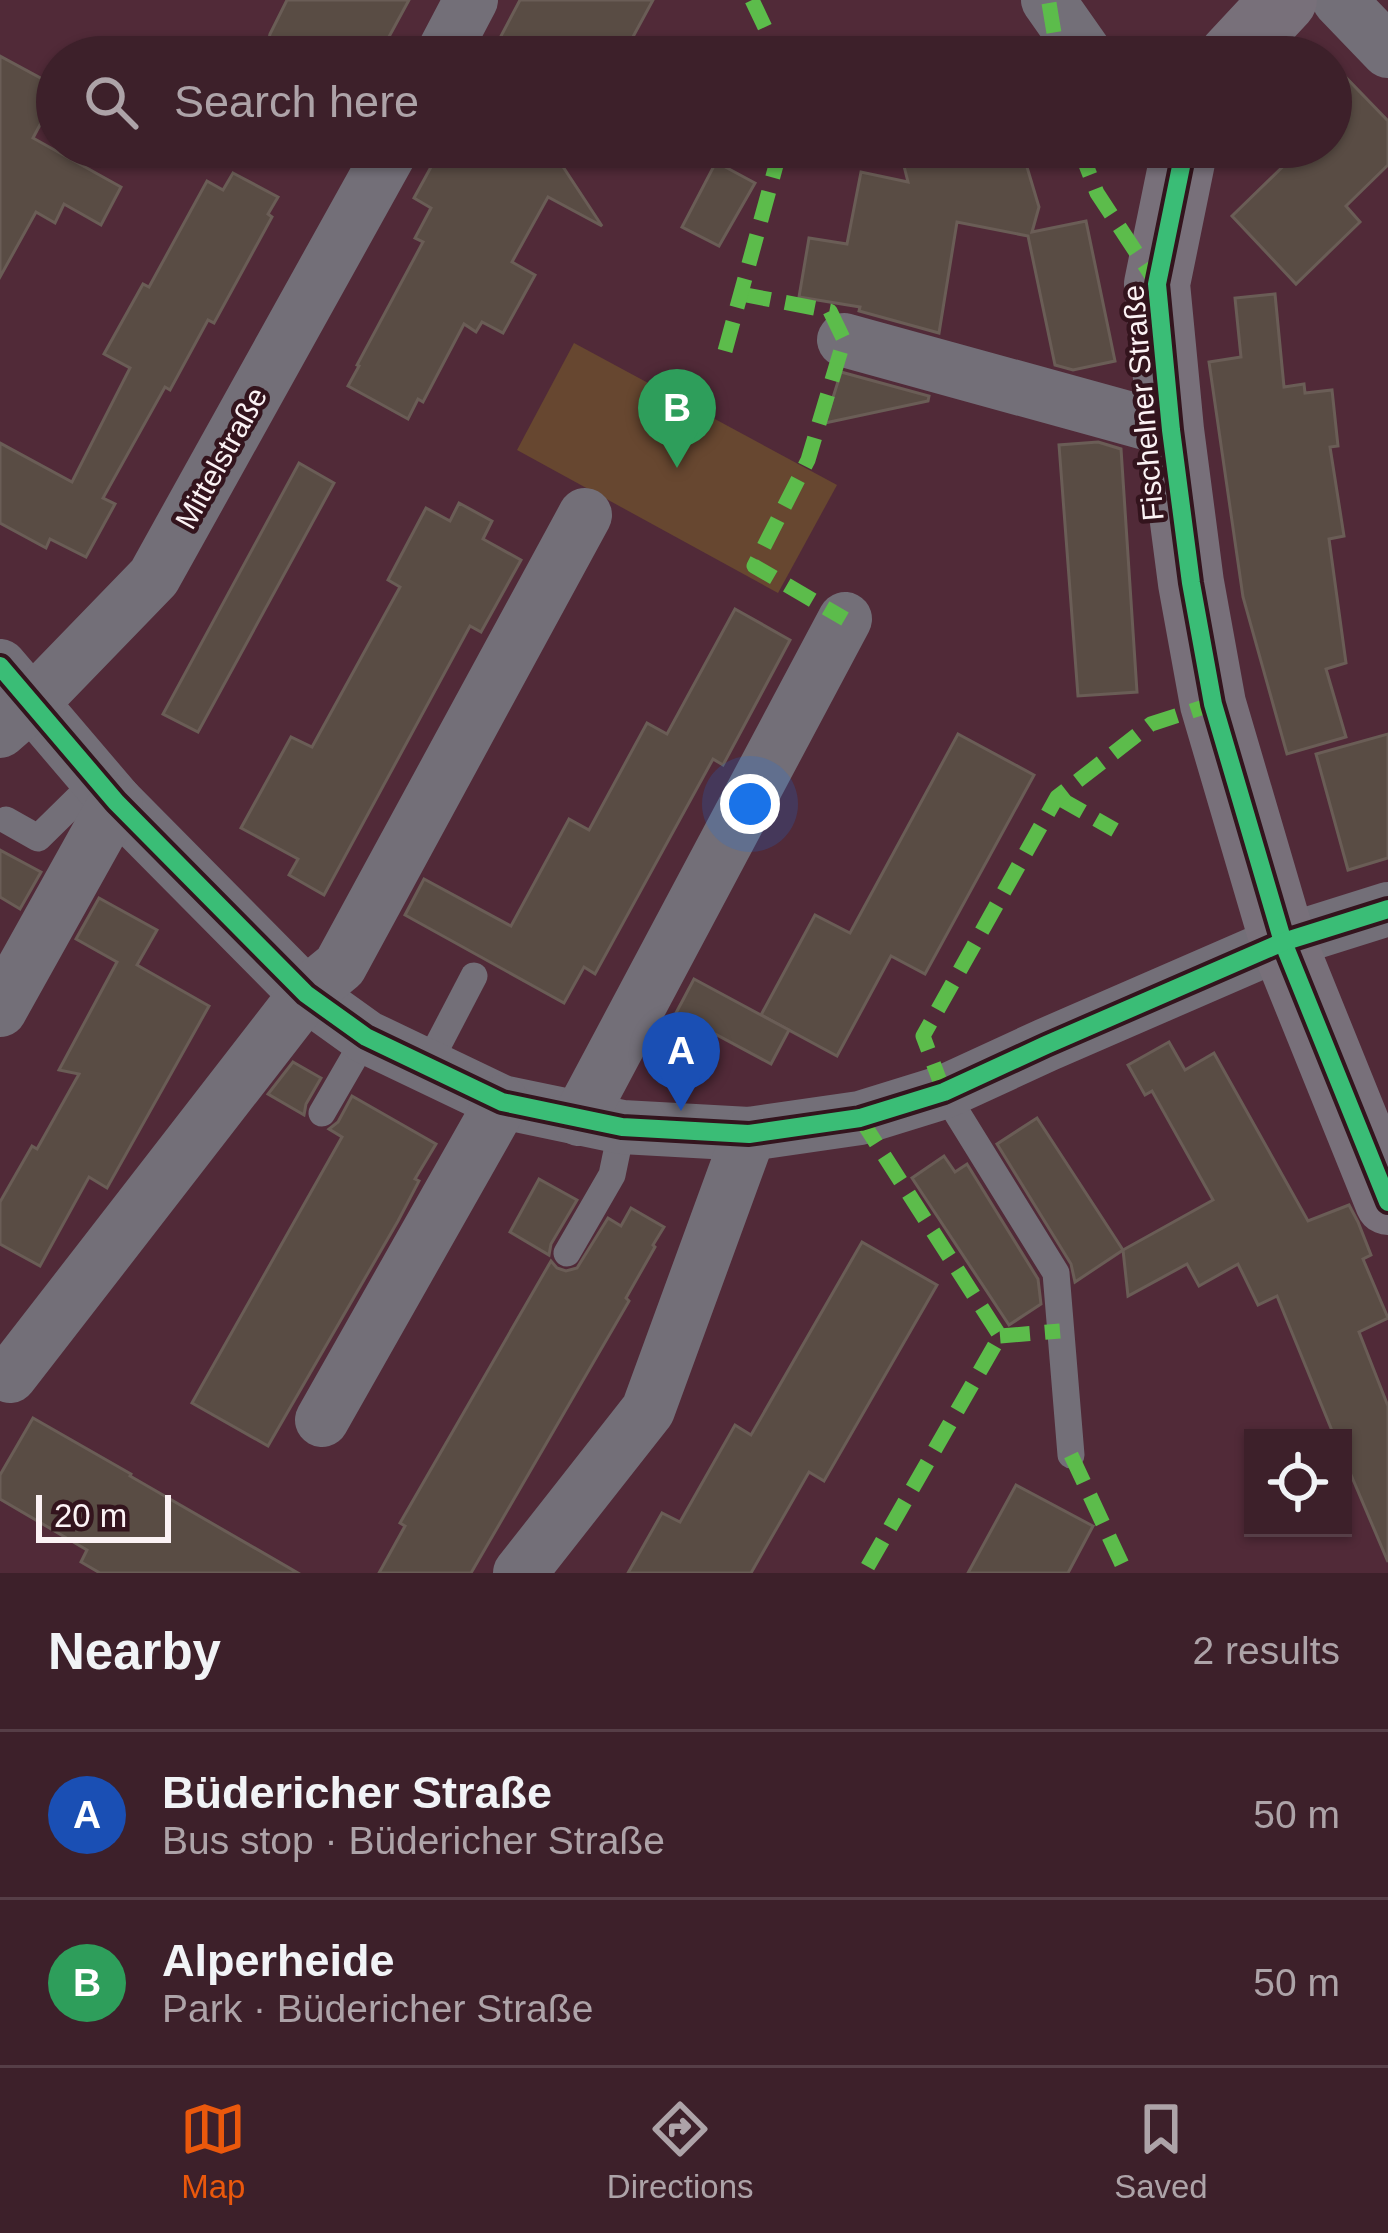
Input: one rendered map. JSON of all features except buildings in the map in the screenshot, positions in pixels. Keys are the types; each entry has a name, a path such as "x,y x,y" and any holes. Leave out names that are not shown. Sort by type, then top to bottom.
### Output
{"street":[{"path":"452,36 471,0"},
{"path":"1048,0 1073,36"},
{"path":"1251,36 1284,0"},
{"path":"1339,0 1388,51"},
{"name":"Mittelstraße","path":"10,700 154,577 381,168"},
{"name":"Fischelner Straße","path":"1181,168 1157,284 1191,584 1213,704 1283,942 1388,1202"},
{"name":"Fischelner Straße","path":"844,340 1171,430"},
{"path":"10,1376 306,994 340,966 585,515"},
{"path":"600,1123 845,619"},
{"path":"10,700 306,994 366,1037 502,1102 600,1123 749,1134 860,1118 944,1092 1283,942 1388,909"},
{"path":"0,1010 106,791"},
{"path":"322,1420 502,1102"},
{"path":"520,1573 648,1410 749,1134"}],"lane":[{"path":"6,820 38,838 106,791"},
{"path":"426,1068 474,976"},
{"path":"322,1113 366,1037"},
{"path":"944,1092 1056,1273 1071,1455"},
{"path":"567,1253 612,1174 600,1123"}],"shaded area":[{"path":"574,343 837,485 778,593 517,450"}],"marked path":[{"path":"752,0 769,36"},
{"path":"1049,3 1054,36"},
{"path":"725,351 775,168"},
{"path":"1087,168 1097,193 1157,284"},
{"path":"741,294 830,311 844,340 808,460 754,566 845,619"},
{"path":"944,1092 923,1036 1057,797 1151,724 1213,704"},
{"path":"1057,797 1115,830"},
{"path":"860,1118 1000,1336 864,1573"},
{"path":"1000,1336 1060,1331"},
{"path":"1071,1455 1126,1573"}],"cycle path":[{"path":"1181,168 1157,284 1191,583 1213,704 1283,942 1388,1202"},
{"path":"0,666 116,802 306,994 366,1037 502,1102 622,1127 749,1134 860,1118 944,1092 1283,942 1388,909"}],"place":[{"name":"Alperheide","path":"677,468"},
{"name":"Büdericher Straße","path":"681,1111"}]}
